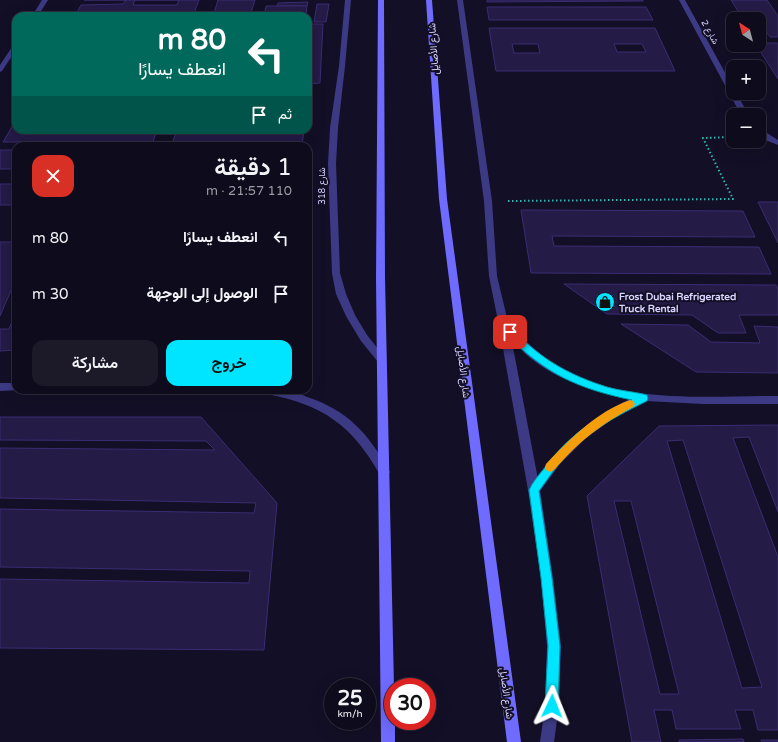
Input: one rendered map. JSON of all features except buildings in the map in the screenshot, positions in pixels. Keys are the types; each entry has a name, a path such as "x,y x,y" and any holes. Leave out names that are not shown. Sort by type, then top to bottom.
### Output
{"main road":[{"path":"382,0 380,66 381,359 388,742"},
{"name":"شارع الأصايل","path":"430,0 443,199 514,742"}],"street":[{"path":"38,12 45,0"},
{"name":"شارع 318","path":"348,0 342,66 334,128 332,164 332,204 336,273 342,294 351,316 364,338 381,359"},
{"path":"460,0 488,201 493,276 504,326 534,490 547,578 554,646 552,706 547,742"},
{"name":"شارع 2","path":"682,0 741,108"},
{"path":"0,70 12,51"},
{"path":"766,137 778,143"},
{"path":"504,326 528,351 561,373 601,389 643,398 778,400"},
{"path":"0,387 12,387"},
{"path":"290,394 317,404 344,422 367,444 384,472"},
{"path":"534,490 559,456 574,441 607,416 643,398"}],"path":[{"path":"488,201 733,199 703,138 726,137"}],"slow traffic":[{"path":"550,467 574,441 590,428 607,416 630,404"}],"place":[{"name":"Frost Dubai Refrigerated Truck Rental","path":"605,302"}],"route":[{"path":"510,332 528,351 561,373 580,382 601,389 622,395 643,398 624,406 607,416 574,441 559,456 534,490 547,578 554,646 552,706"}]}
